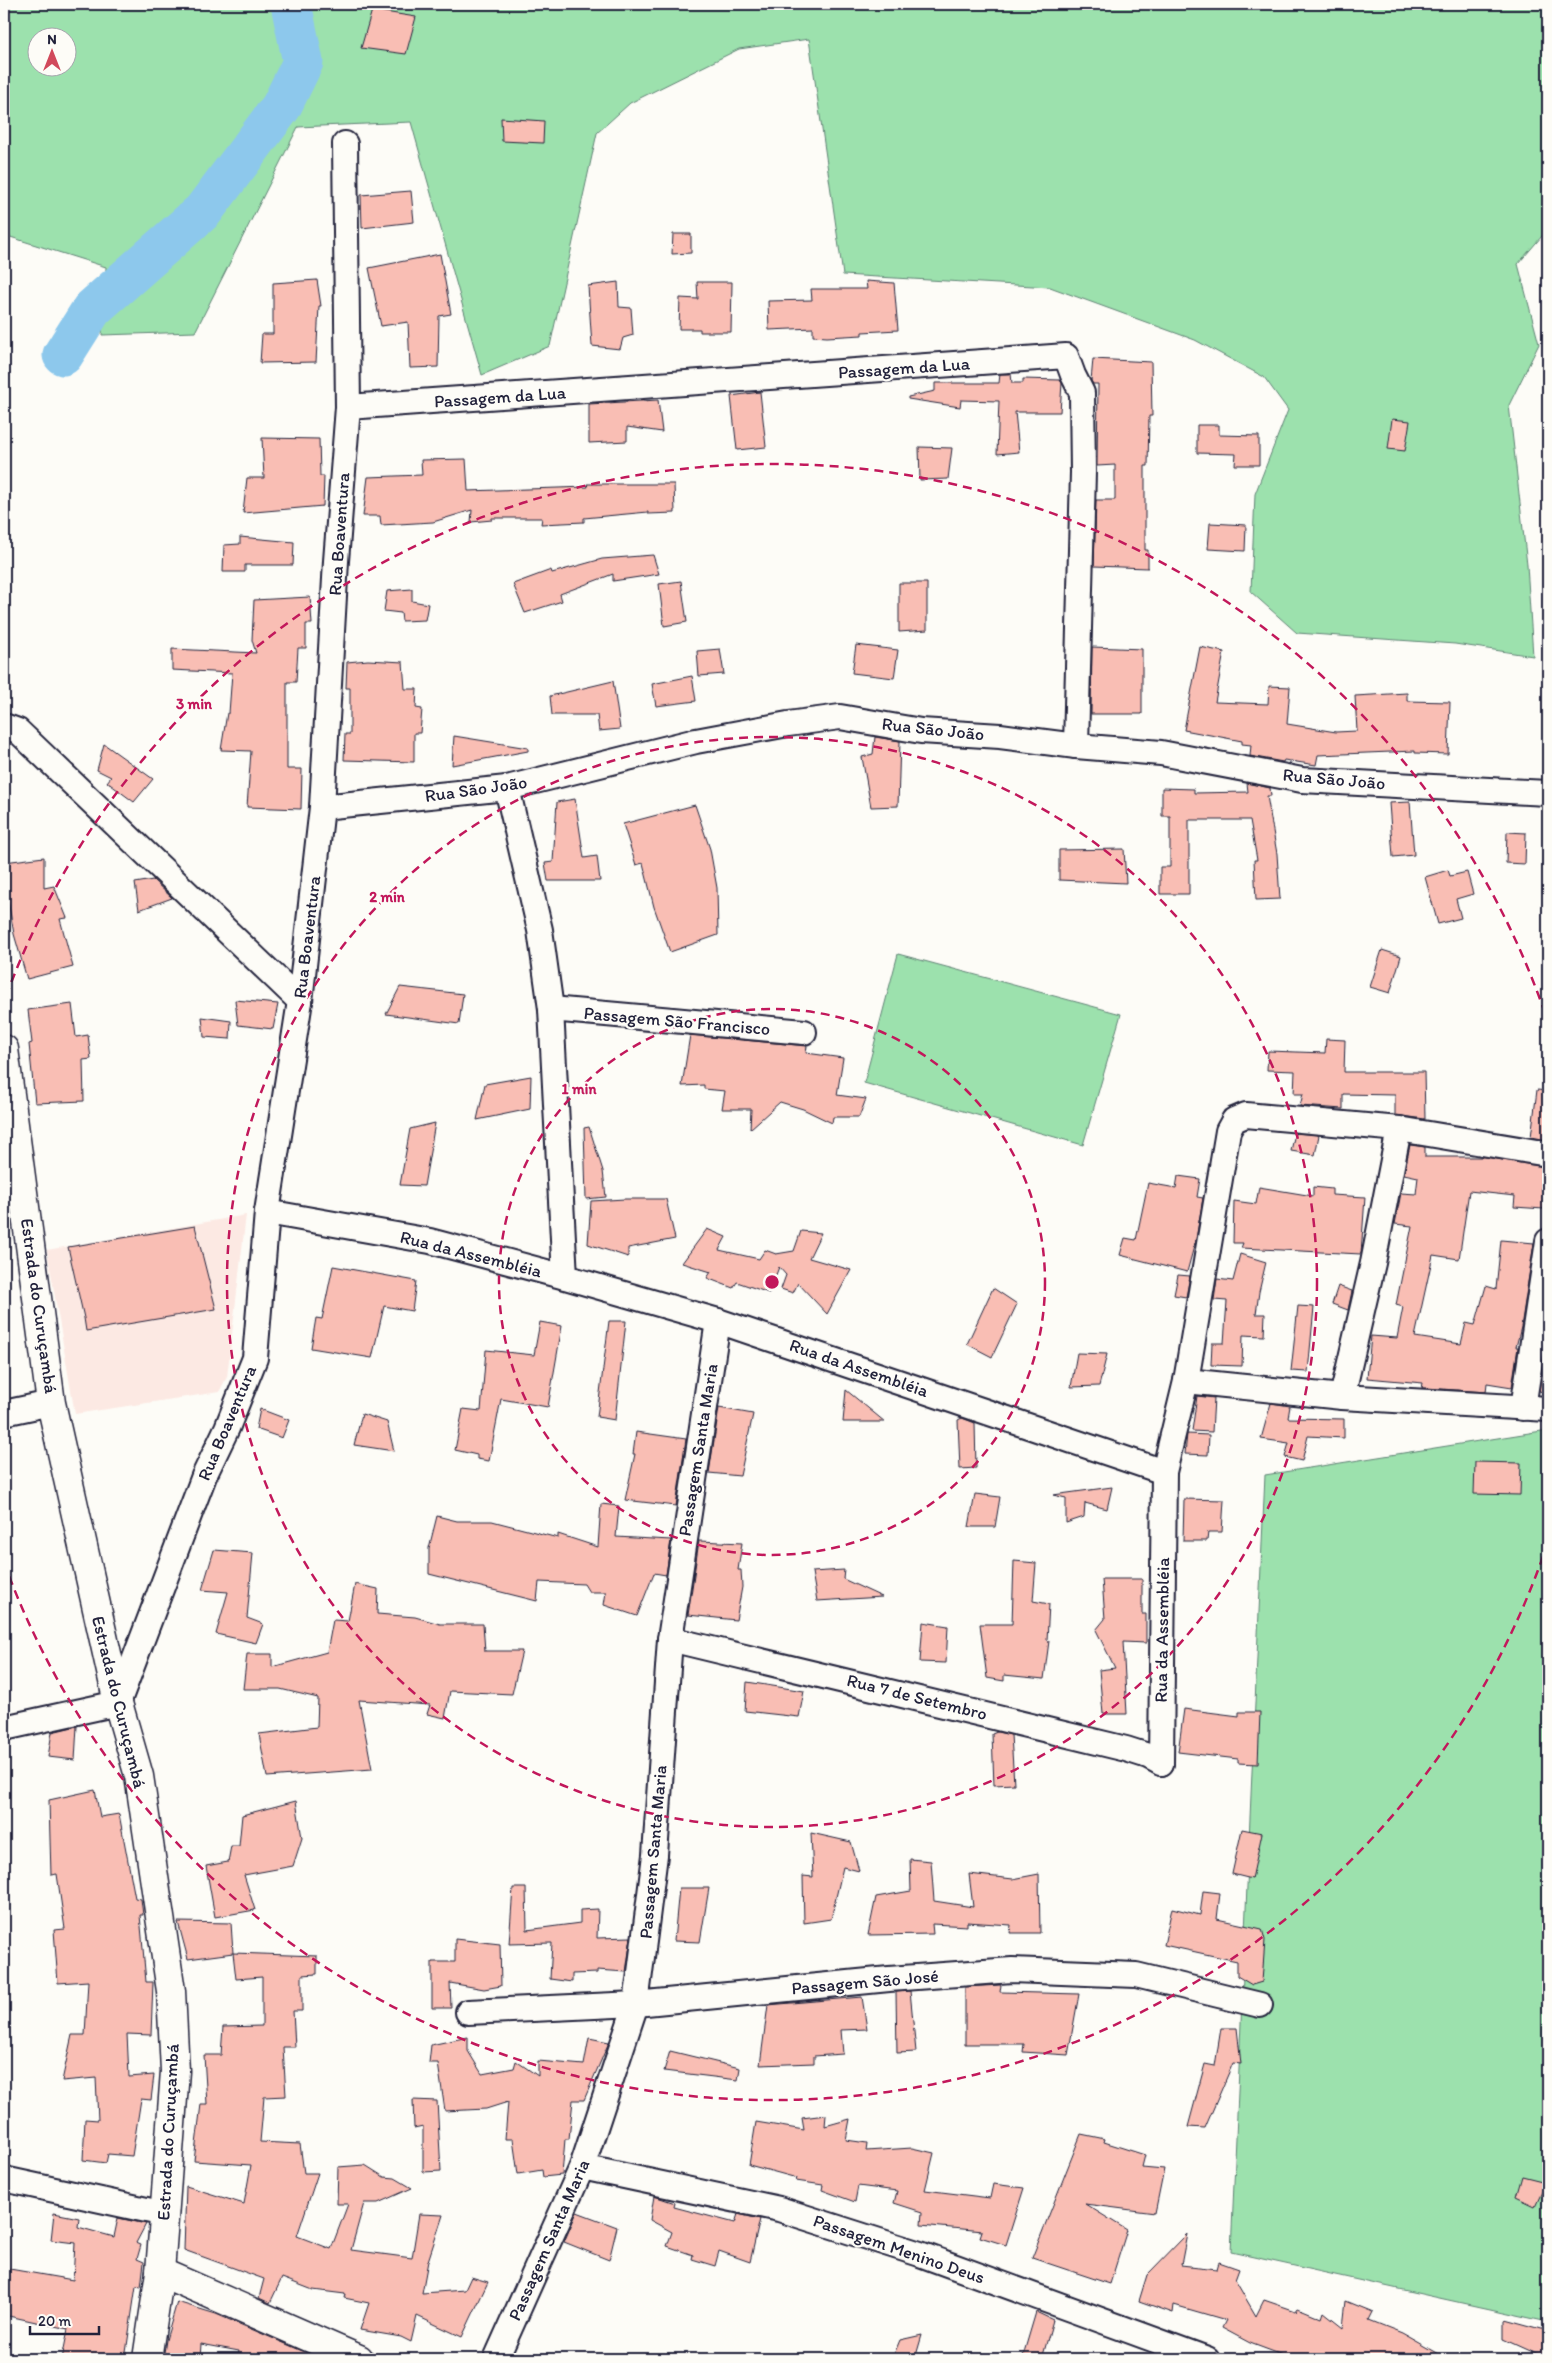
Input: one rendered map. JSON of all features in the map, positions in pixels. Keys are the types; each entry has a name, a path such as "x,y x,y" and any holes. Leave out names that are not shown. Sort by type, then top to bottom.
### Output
{"street":[{"name":"Rua Boaventura","path":"118,1703 204,1476 228,1428 255,1358 267,1212 300,1001 322,807 336,561 348,407 345,144"},
{"name":"Passagem da Lua","path":"348,407 1066,356 1072,375 1082,393 1083,472 1076,746"},
{"name":"Rua São João","path":"322,807 507,788 696,741 788,724 840,717 921,731 1000,736 1076,746 1161,753 1302,780 1548,793"},
{"path":"4,726 18,732 300,1001"},
{"path":"507,788 540,930 551,1009 565,1277"},
{"name":"Passagem São Francisco","path":"551,1009 804,1032"},
{"name":"Estrada do Curuçambá","path":"4,1049 52,1403 118,1703 139,1776 171,1991 175,2071 160,2272 147,2359"},
{"path":"1164,1472 1186,1381 1228,1131 1234,1120 1246,1115 1399,1129 1548,1154"},
{"path":"1342,1397 1373,1263 1399,1129"},
{"name":"Rua da Assembléia","path":"267,1212 430,1241 718,1320 1164,1472 1160,1763"},
{"path":"1523,1408 1548,1241"},
{"name":"Passagem Santa Maria","path":"496,2359 582,2167 636,2004 654,1854 670,1639 718,1320"},
{"path":"1186,1381 1342,1397 1548,1409"},
{"path":"4,1413 52,1403"},
{"name":"Rua 7 de Setembro","path":"670,1639 1126,1749 1148,1756 1160,1763"},
{"path":"4,1728 118,1703"},
{"name":"Passagem São José","path":"468,2012 636,2004 889,1979 1012,1970 1136,1975 1260,2005"},
{"name":"Passagem Menino Deus","path":"582,2167 779,2209 920,2254 1207,2359"},
{"path":"4,2179 165,2214"},
{"path":"160,2272 358,2359"}],"shaded area":[{"path":"246,1215 227,1377 219,1392 75,1414 47,1250"}],"green space":[{"path":"4,4 1548,4 1548,229 1518,264 1539,344 1509,405 1527,565 1533,656 1455,644 1297,633 1251,592 1255,494 1288,410 1264,377 1195,340 1050,287 843,275 809,39 739,49 630,103 597,133 550,346 482,375 411,122 298,127 195,332 102,335 106,267 4,235"},
{"path":"898,954 1121,1014 1083,1145 864,1083"},
{"path":"1548,1430 1548,2322 1231,2252 1265,1475"}],"building":[{"path":"372,10 416,17 406,54 361,48"},
{"path":"501,118 544,121 543,143 502,141"},
{"path":"411,191 414,222 362,228 361,195"},
{"path":"673,234 691,234 691,253 672,254"},
{"path":"440,254 451,314 439,316 438,367 410,368 408,322 381,326 369,268"},
{"path":"317,280 321,306 319,306 316,362 260,363 262,334 273,334 273,283"},
{"path":"866,281 894,283 898,330 862,332 862,335 827,337 813,336 813,328 769,330 768,301 812,300 811,289 867,289"},
{"path":"618,282 619,307 631,308 633,335 623,338 620,349 592,346 588,286"},
{"path":"697,282 732,282 731,332 700,332 700,329 679,329 680,298 698,299"},
{"path":"1093,359 1151,362 1152,416 1149,416 1148,466 1145,466 1145,550 1148,550 1148,568 1094,566 1096,500 1115,500 1115,465 1097,466 1098,384 1093,384 1091,381"},
{"path":"1000,374 1011,374 1012,383 1023,383 1023,379 1060,380 1062,383 1060,412 1015,412 1019,452 997,454 999,401 961,400 960,407 908,399 908,397 935,391 935,383 999,383"},
{"path":"760,392 766,447 737,450 731,396"},
{"path":"658,400 662,432 627,427 627,441 589,443 589,404"},
{"path":"1392,419 1410,421 1405,451 1388,449"},
{"path":"1197,425 1219,425 1219,435 1259,436 1259,465 1235,465 1236,454 1197,453"},
{"path":"262,438 319,439 320,476 324,476 323,506 243,513 247,478 264,478"},
{"path":"919,447 952,448 948,479 920,480"},
{"path":"466,459 468,491 588,487 587,484 674,484 675,513 648,514 648,512 584,518 584,522 541,524 542,518 492,518 492,520 471,522 472,510 433,522 381,525 380,516 363,516 368,477 422,475 421,460"},
{"path":"1210,523 1246,525 1245,551 1208,549"},
{"path":"240,537 294,542 293,565 245,565 245,572 223,572 224,545 240,544"},
{"path":"653,555 659,574 613,581 613,574 560,594 562,601 525,613 513,584 551,570 552,573 602,559"},
{"path":"681,581 687,622 664,626 659,584"},
{"path":"899,583 927,583 927,630 899,632"},
{"path":"412,589 412,601 428,604 425,620 402,621 401,613 384,611 387,591"},
{"path":"310,597 312,624 306,624 306,648 298,648 296,682 287,682 287,769 302,769 301,809 247,807 251,751 221,750 227,713 229,713 232,673 172,670 172,649 256,653 252,640 254,600"},
{"path":"856,645 898,650 894,678 852,673"},
{"path":"1092,647 1142,649 1142,714 1091,714"},
{"path":"1200,647 1224,652 1215,702 1268,704 1269,686 1290,687 1287,724 1336,732 1357,731 1355,696 1407,693 1407,701 1450,702 1448,754 1415,753 1415,751 1318,755 1316,765 1284,760 1283,762 1250,756 1251,745 1242,744 1242,741 1184,730"},
{"path":"720,649 724,674 699,676 697,651"},
{"path":"368,660 403,662 405,689 417,689 416,708 422,709 420,733 414,733 414,762 344,760 345,734 350,734 350,688 346,688 347,662"},
{"path":"692,676 696,701 656,706 652,684"},
{"path":"613,681 620,729 599,731 597,715 552,715 550,696"},
{"path":"454,736 528,748 528,751 452,765"},
{"path":"875,737 900,741 898,806 871,807 862,757 873,754"},
{"path":"104,744 153,779 134,802 107,782 111,777 97,770"},
{"path":"1247,783 1270,788 1271,796 1267,796 1277,854 1280,899 1256,900 1254,860 1257,860 1250,820 1189,820 1189,894 1160,894 1160,867 1170,867 1170,816 1162,816 1162,788 1194,789 1194,793 1248,792"},
{"path":"575,799 584,858 597,856 600,881 548,881 545,863 553,862 557,802"},
{"path":"1410,802 1414,855 1393,857 1389,803"},
{"path":"695,805 710,849 717,888 718,935 670,952 654,907 643,863 636,865 623,824"},
{"path":"1507,832 1526,833 1525,864 1506,863"},
{"path":"1124,849 1126,883 1059,880 1059,850"},
{"path":"44,857 44,888 54,886 67,918 60,919 73,967 27,979 14,934 4,878 4,862"},
{"path":"1448,870 1450,876 1467,872 1473,894 1456,899 1461,918 1438,924 1425,877"},
{"path":"153,880 172,898 139,910 135,883"},
{"path":"1382,950 1401,956 1390,993 1370,987"},
{"path":"400,987 463,994 459,1024 386,1014"},
{"path":"235,1000 278,1004 273,1029 238,1025"},
{"path":"72,1004 76,1037 88,1035 91,1059 83,1060 84,1101 35,1103 29,1044 32,1043 28,1010"},
{"path":"202,1017 231,1021 230,1039 204,1037"},
{"path":"690,1035 807,1046 806,1053 843,1058 837,1095 866,1099 859,1117 833,1117 832,1123 803,1109 780,1102 750,1129 751,1109 722,1109 725,1091 704,1089 704,1085 682,1086"},
{"path":"1326,1039 1345,1040 1344,1072 1424,1072 1425,1119 1395,1115 1395,1095 1343,1094 1343,1109 1300,1106 1303,1094 1294,1094 1295,1071 1267,1070 1268,1051 1325,1053"},
{"path":"531,1076 530,1109 477,1120 485,1084"},
{"path":"1537,1090 1548,1091 1548,1140 1531,1137"},
{"path":"435,1123 424,1186 400,1185 410,1129"},
{"path":"589,1127 603,1171 606,1197 586,1199 584,1128"},
{"path":"1295,1133 1319,1135 1315,1155 1291,1151"},
{"path":"1410,1145 1425,1147 1425,1157 1485,1157 1545,1167 1541,1189 1546,1190 1544,1209 1514,1207 1515,1196 1469,1191 1459,1259 1433,1255 1415,1337 1461,1344 1466,1323 1475,1325 1486,1286 1496,1289 1501,1240 1534,1243 1521,1327 1516,1347 1518,1347 1512,1387 1487,1383 1486,1392 1422,1388 1423,1383 1367,1378 1371,1336 1397,1338 1403,1307 1396,1305 1412,1226 1395,1224 1401,1193 1416,1194 1418,1177 1404,1174"},
{"path":"1178,1176 1200,1179 1197,1197 1203,1198 1196,1239 1187,1272 1120,1255 1125,1238 1136,1240 1148,1183 1176,1188"},
{"path":"1259,1187 1313,1196 1313,1187 1332,1189 1332,1195 1365,1197 1361,1254 1241,1248 1243,1243 1233,1243 1234,1201 1256,1204"},
{"path":"666,1199 675,1239 628,1248 628,1257 588,1244 591,1201"},
{"path":"195,1226 216,1309 86,1331 68,1247"},
{"path":"707,1229 726,1237 719,1250 759,1259 765,1250 776,1254 794,1251 801,1231 821,1233 809,1258 851,1270 827,1314 798,1283 793,1293 781,1289 786,1275 779,1267 769,1293 737,1282 733,1288 707,1278 711,1272 682,1263"},
{"path":"1240,1254 1266,1262 1256,1314 1265,1314 1264,1336 1243,1335 1242,1366 1211,1365 1212,1343 1224,1343 1227,1301 1214,1300 1217,1279 1233,1281"},
{"path":"333,1266 416,1281 412,1311 384,1306 372,1358 311,1348 316,1318 322,1319"},
{"path":"1178,1275 1190,1276 1186,1297 1174,1295"},
{"path":"1338,1286 1352,1291 1348,1310 1332,1304"},
{"path":"993,1288 1017,1304 992,1357 967,1344"},
{"path":"1298,1306 1314,1307 1308,1372 1291,1371"},
{"path":"609,1321 626,1321 615,1420 597,1417"},
{"path":"540,1322 562,1326 548,1407 501,1399 489,1461 477,1459 477,1455 455,1450 463,1409 481,1411 486,1350 534,1355"},
{"path":"1077,1353 1107,1354 1099,1386 1071,1387"},
{"path":"1542,1373 1548,1373 1548,1393 1539,1391"},
{"path":"846,1390 885,1422 843,1422"},
{"path":"1197,1396 1214,1398 1212,1432 1192,1431"},
{"path":"1271,1403 1290,1406 1288,1418 1344,1419 1344,1438 1308,1436 1302,1461 1285,1457 1289,1443 1261,1439"},
{"path":"719,1408 753,1414 740,1476 709,1473"},
{"path":"260,1409 289,1420 282,1438 256,1429"},
{"path":"362,1414 387,1422 394,1451 354,1445"},
{"path":"962,1418 975,1423 976,1468 960,1469 958,1420"},
{"path":"636,1432 686,1439 676,1506 625,1500 635,1454 633,1454"},
{"path":"1187,1434 1209,1435 1208,1455 1185,1454"},
{"path":"1475,1462 1521,1463 1520,1495 1474,1494"},
{"path":"1112,1487 1107,1509 1085,1503 1084,1517 1066,1523 1066,1498 1053,1495"},
{"path":"975,1494 1000,1497 995,1527 969,1527"},
{"path":"1184,1499 1224,1500 1222,1532 1208,1532 1207,1541 1183,1541"},
{"path":"601,1504 619,1506 616,1537 671,1540 666,1575 654,1573 637,1616 604,1605 606,1592 589,1592 584,1584 539,1582 537,1601 429,1574 429,1548 437,1516 457,1521 492,1521 558,1538 558,1534 598,1547"},
{"path":"699,1541 742,1543 738,1570 741,1570 742,1587 736,1620 688,1615"},
{"path":"214,1550 253,1553 247,1618 263,1624 256,1643 216,1634 228,1592 202,1590"},
{"path":"1014,1561 1036,1563 1033,1601 1049,1604 1047,1640 1049,1641 1044,1679 1004,1675 1004,1681 987,1678 980,1624 1012,1624"},
{"path":"844,1570 843,1579 882,1597 817,1601 812,1572"},
{"path":"1102,1579 1142,1579 1142,1614 1146,1614 1146,1643 1123,1642 1127,1714 1103,1714 1099,1670 1115,1668 1096,1630 1105,1619"},
{"path":"355,1584 378,1589 377,1614 415,1617 440,1624 483,1624 485,1651 522,1651 512,1694 450,1691 445,1718 427,1714 430,1705 359,1700 372,1769 267,1777 259,1734 317,1727 318,1698 280,1689 243,1689 247,1654 272,1654 272,1667 327,1652 333,1620 348,1621"},
{"path":"923,1622 948,1626 946,1663 920,1662"},
{"path":"747,1682 804,1691 799,1717 745,1711"},
{"path":"1184,1709 1239,1716 1239,1712 1260,1712 1258,1764 1238,1763 1238,1759 1178,1752"},
{"path":"77,1726 75,1760 48,1757 52,1732"},
{"path":"997,1732 1011,1735 1014,1784 994,1785 992,1734"},
{"path":"95,1790 100,1817 119,1814 135,1898 141,1899 143,1915 140,1915 146,1982 153,1982 151,2035 127,2034 129,2077 154,2075 151,2100 141,2099 132,2156 108,2154 106,2163 83,2160 85,2119 98,2120 96,2078 62,2081 72,2035 85,2035 88,1981 58,1983 54,1930 65,1929 57,1874 51,1875 49,1800"},
{"path":"296,1801 302,1838 293,1866 244,1875 255,1910 215,1917 206,1866 228,1862 231,1846 239,1846 242,1815"},
{"path":"1242,1829 1262,1833 1252,1879 1232,1874"},
{"path":"811,1833 851,1842 859,1871 843,1867 831,1919 804,1923 803,1876 813,1877"},
{"path":"910,1859 931,1861 934,1901 973,1907 969,1874 1013,1879 1039,1874 1040,1933 1010,1933 1011,1925 967,1922 967,1926 932,1924 933,1934 868,1935 876,1897 911,1891"},
{"path":"513,1888 526,1888 527,1930 580,1923 580,1910 598,1909 597,1938 631,1937 626,1972 597,1970 597,1973 572,1974 572,1982 550,1979 552,1943 509,1944"},
{"path":"679,1888 709,1888 700,1942 674,1941"},
{"path":"1203,1891 1220,1893 1217,1919 1262,1929 1265,1940 1262,1982 1252,1985 1237,1976 1237,1961 1164,1945 1172,1908 1200,1915"},
{"path":"178,1922 231,1923 233,1953 188,1959"},
{"path":"455,1939 500,1944 501,1986 484,1989 450,1983 451,2008 432,2008 432,1962 455,1962"},
{"path":"233,1953 317,1956 317,1974 302,1975 302,2011 293,2011 295,2047 283,2047 286,2096 264,2097 260,2142 300,2144 304,2173 318,2173 297,2236 331,2249 348,2204 337,2204 338,2167 365,2165 384,2177 395,2178 412,2188 378,2203 364,2203 351,2250 412,2258 419,2214 443,2215 428,2261 422,2293 465,2290 471,2277 488,2282 462,2337 417,2316 411,2342 401,2337 360,2330 369,2303 344,2298 345,2294 313,2290 282,2278 270,2303 259,2298 264,2279 184,2250 186,2186 244,2204 251,2165 194,2161 201,2104 207,2104 204,2055 221,2055 223,2027 262,2026 262,1977 236,1979"},
{"path":"1001,1985 1000,1992 1079,1994 1068,2055 1023,2052 1024,2044 965,2044 965,1987"},
{"path":"910,1991 916,2052 897,2053 896,1992"},
{"path":"862,1997 867,2029 841,2030 843,2054 814,2056 814,2063 760,2065 768,2005"},
{"path":"1221,2028 1237,2028 1241,2064 1233,2063 1205,2128 1188,2127 1205,2064 1215,2066"},
{"path":"468,2037 468,2051 482,2074 514,2068 516,2061 538,2076 538,2061 584,2065 589,2038 609,2042 584,2100 573,2100 569,2139 565,2139 562,2175 543,2177 542,2170 518,2174 513,2139 505,2139 508,2102 486,2109 445,2111 438,2063 429,2063 431,2045"},
{"path":"670,2051 740,2068 738,2080 664,2071"},
{"path":"413,2100 437,2101 441,2171 423,2172 423,2126 414,2128"},
{"path":"826,2115 825,2126 850,2119 846,2140 867,2143 866,2151 912,2148 934,2153 925,2190 990,2198 993,2184 1024,2188 1006,2245 980,2237 982,2231 921,2225 922,2212 894,2203 897,2191 858,2186 855,2202 822,2190 823,2185 796,2181 797,2178 749,2165 756,2122 804,2130 802,2118"},
{"path":"1081,2134 1105,2139 1104,2142 1145,2155 1142,2167 1164,2169 1155,2213 1085,2204 1127,2230 1110,2284 1032,2258"},
{"path":"1522,2176 1546,2182 1535,2206 1516,2197"},
{"path":"654,2196 675,2203 674,2207 735,2223 738,2214 760,2219 750,2262 719,2251 715,2266 692,2259 693,2255 667,2246 672,2232 650,2220"},
{"path":"577,2212 617,2227 609,2260 564,2242"},
{"path":"54,2213 79,2218 78,2227 114,2237 118,2218 146,2224 136,2243 141,2245 137,2259 144,2262 141,2287 136,2286 125,2359 62,2359 68,2329 4,2315 4,2268 73,2280 75,2243 51,2240"},
{"path":"1187,2234 1181,2265 1217,2269 1219,2262 1239,2269 1235,2280 1256,2316 1264,2300 1296,2311 1298,2308 1322,2318 1324,2312 1343,2327 1346,2301 1373,2312 1369,2320 1402,2333 1448,2359 1293,2359 1250,2343 1222,2328 1226,2320 1174,2305 1173,2313 1139,2301 1147,2275"},
{"path":"177,2302 216,2314 321,2359 237,2359 239,2351 201,2344 200,2359 163,2359 166,2340"},
{"path":"1036,2312 1053,2320 1042,2359 1022,2359"},
{"path":"1504,2320 1548,2332 1548,2359 1504,2339"},
{"path":"922,2335 915,2359 892,2359 900,2340"}],"waterway":[{"path":"63,355 92,309 203,211 281,107 303,62 291,4"}]}
